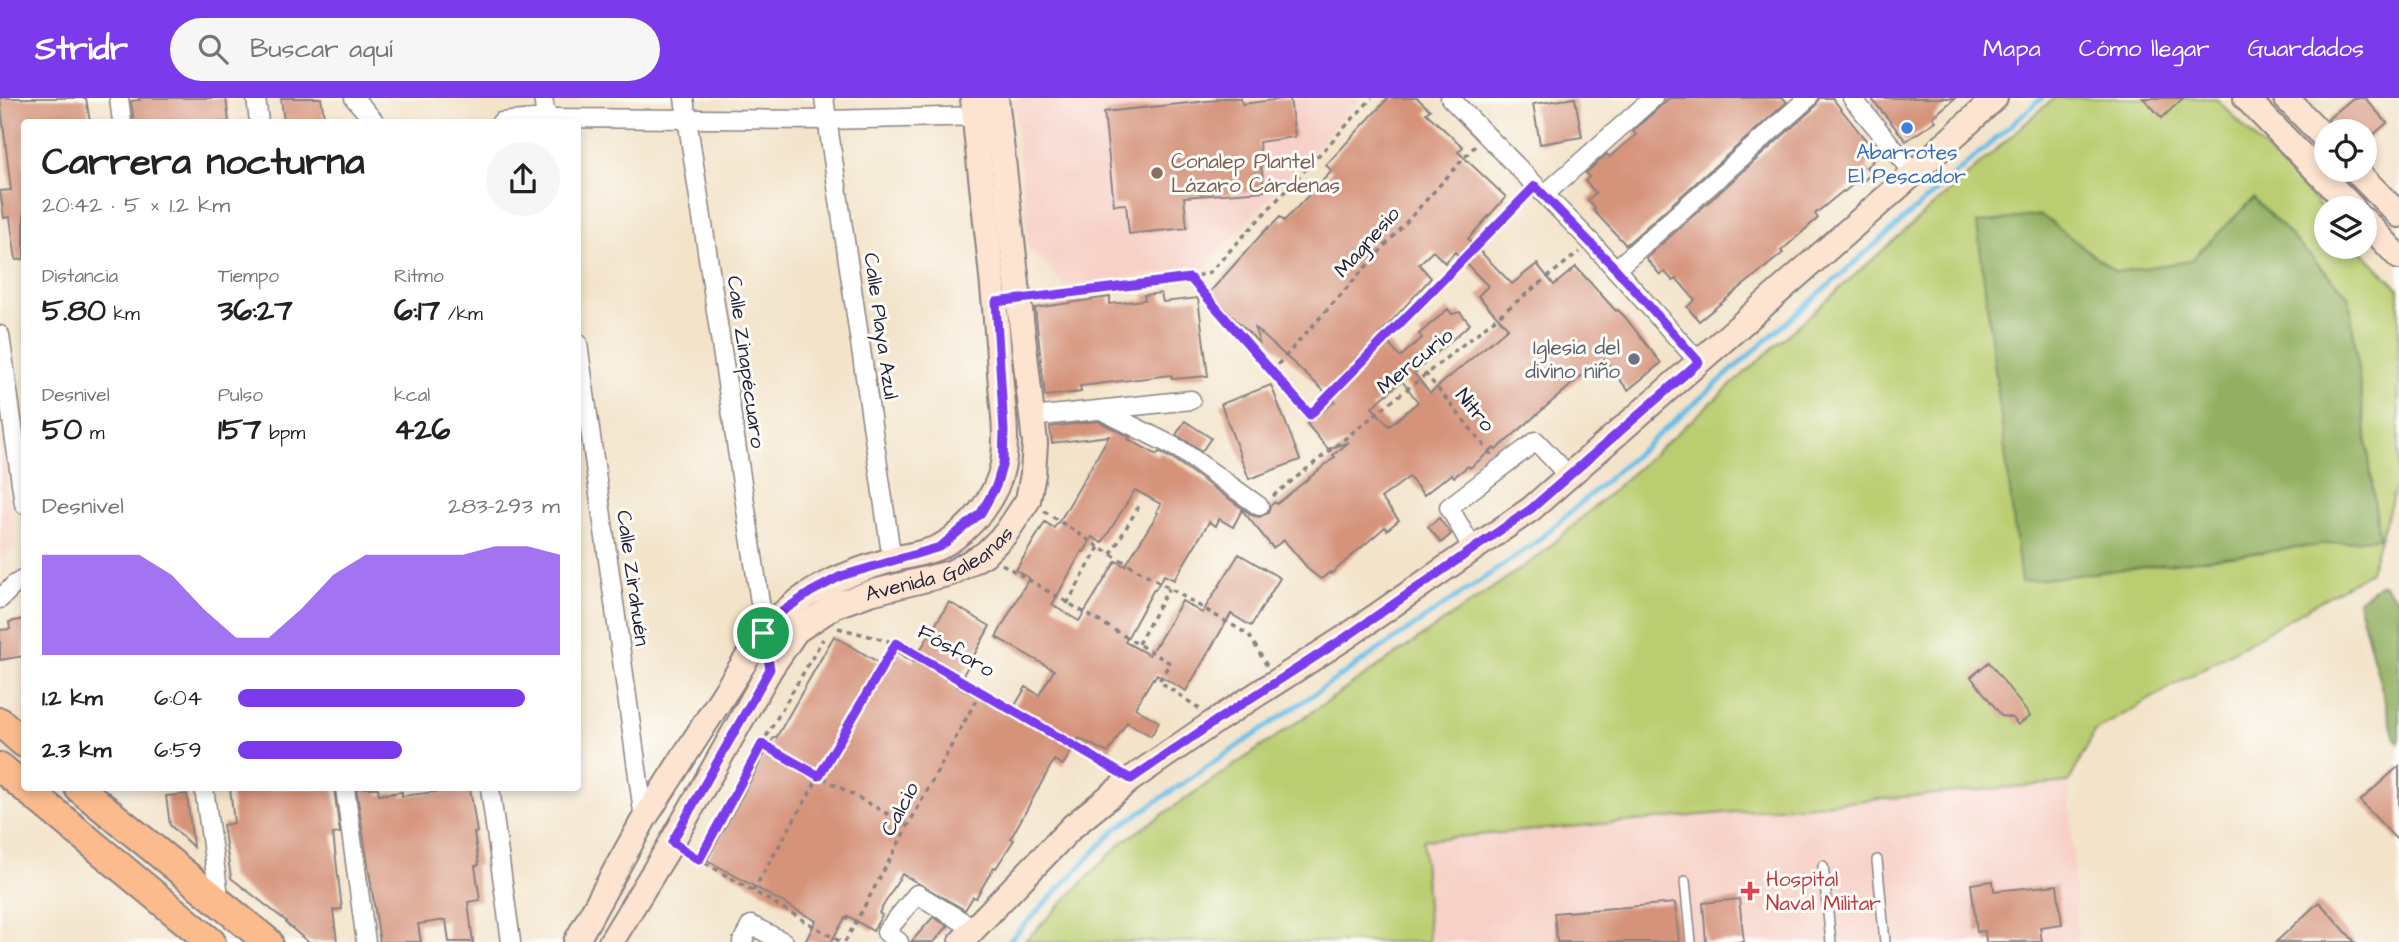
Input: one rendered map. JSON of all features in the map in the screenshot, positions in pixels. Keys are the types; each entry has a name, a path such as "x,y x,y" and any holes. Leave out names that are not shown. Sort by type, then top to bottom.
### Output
{"main road":[{"path":"0,722 21,740"},
{"path":"0,767 21,784"},
{"path":"29,791 211,942"},
{"path":"83,791 268,942"}],"street":[{"path":"119,98 122,119"},
{"path":"256,98 259,119"},
{"path":"354,98 372,119"},
{"path":"543,98 546,119"},
{"name":"Calle Zinapécuaro","path":"684,98 770,669"},
{"name":"Calle Playa Azul","path":"824,98 892,560"},
{"path":"1450,98 1591,242 1699,362"},
{"path":"1540,190 1653,98"},
{"path":"1616,269 1808,98"},
{"path":"1852,98 1914,173"},
{"path":"899,942 886,932 917,894 967,935 1073,826 1131,779 1277,683 1531,509 1914,173 1995,98"},
{"path":"2246,98 2341,196"},
{"path":"2286,98 2314,127"},
{"path":"581,120 827,120 985,107"},
{"name":"Avenida Galeanas","path":"611,942 672,842 770,669 796,631 836,605 870,593 951,573 985,554 1006,533 1028,500 1033,474 1032,418 1007,300 985,107"},
{"path":"2367,182 2399,215"},
{"path":"2377,229 2394,241"},
{"name":"Avenida Galeanas","path":"576,942 644,819 763,633 780,613 841,576 940,547 981,513 996,486 1003,463 1007,300"},
{"path":"0,335 21,482"},
{"name":"Calle Zirahuén","path":"581,366 644,819"},
{"path":"1032,418 1191,400"},
{"path":"1101,410 1180,449 1259,506"},
{"path":"1473,549 1449,508 1536,441 1569,476"},
{"path":"0,599 21,581"},
{"path":"204,791 220,903"},
{"path":"345,791 366,942"},
{"path":"490,791 511,942"},
{"path":"741,942 751,925 784,942"}],"lane":[{"path":"1877,860 1885,942"},
{"path":"1823,866 1830,942"},
{"path":"1685,881 1691,942"}],"path":[{"path":"1007,300 1190,278 1210,272 1372,98"},
{"name":"Magnesio","path":"1271,372 1485,134"},
{"path":"1190,278 1310,415 1540,190"},
{"name":"Mercurio","path":"1259,506 1591,242"},
{"name":"Nitro","path":"1425,373 1502,467"},
{"path":"1028,500 1099,547 1249,635 1277,683"},
{"path":"1111,554 1141,502"},
{"path":"1067,604 1099,547"},
{"path":"985,554 1170,663 1159,681 1217,720"},
{"path":"1138,645 1169,588"},
{"path":"830,626 896,643"},
{"path":"699,860 824,638"},
{"name":"Fósforo","path":"753,891 896,643 1131,779"},
{"name":"Calcio","path":"672,842 843,942 909,827 981,691"},
{"path":"762,744 909,827"}],"shaded area":[{"name":"Conalep Plantel Lázaro Cárdenas","path":"1013,98 1361,98 1206,267 1065,286 1029,249"},
{"path":"0,428 16,547 0,560"},
{"name":"Hospital Naval Militar","path":"2069,782 2078,942 1429,942 1422,840"}],"green space":[{"path":"2054,98 2216,98 2314,200 2314,259 2370,259 2399,289 2399,476 2370,572 2095,731 2069,782 1423,840 1429,942 1024,942 1121,843 1539,556"},
{"path":"2254,198 2349,296 2379,538 2021,582 1977,223 2041,215 2116,272 2190,261"},
{"path":"2382,583 2399,601 2399,743 2395,739 2358,601"}],"building":[{"path":"0,98 86,98 90,119 21,119 21,259 16,260 10,217 4,218 0,191 11,190"},
{"path":"139,98 226,98 229,119 134,119 131,101 140,100"},
{"path":"281,98 321,98 324,119 284,119"},
{"path":"1217,98 1241,98 1242,104 1290,98 1295,137 1259,142 1264,191 1184,197 1187,228 1129,234 1126,204 1114,205 1104,112"},
{"path":"1388,98 1417,98 1430,110 1426,113 1463,147 1458,152 1506,197 1468,239 1512,284 1537,264 1554,285 1576,267 1616,311 1625,317 1661,363 1628,390 1604,360 1588,374 1586,372 1496,450 1494,448 1470,468 1468,466 1454,477 1452,474 1424,495 1409,477 1381,498 1399,520 1387,530 1385,527 1331,574 1330,572 1321,579 1310,571 1284,540 1273,548 1242,510 1233,527 1219,519 1216,526 1209,522 1174,580 1164,575 1154,589 1125,642 1149,655 1182,601 1202,613 1239,554 1280,578 1251,626 1231,614 1186,691 1157,674 1153,678 1135,708 1159,722 1151,736 1127,722 1108,753 1079,738 1063,765 1054,760 1011,838 1014,840 976,898 973,897 965,910 902,874 879,913 882,915 873,931 848,916 831,942 805,942 816,921 707,860 774,737 776,738 834,636 888,668 897,652 913,662 949,602 990,626 957,686 1010,714 1026,687 1039,695 1054,670 996,637 1029,578 1016,570 1045,522 1054,528 1064,514 1109,436 1052,443 1050,427 1098,421 1130,437 1128,439 1157,455 1159,452 1173,459 1252,515 1259,517 1268,513 1270,506 1275,502 1277,504 1335,457 1333,455 1349,442 1328,449 1307,424 1335,401 1254,327 1260,344 1209,293 1268,227 1280,217 1284,221 1332,171 1326,165","holes":["1433,251 1445,263 1455,252 1488,286 1478,296 1508,328 1430,393 1414,373 1470,324 1460,312 1452,314 1448,309 1419,334 1422,338 1400,357 1380,334 1431,278 1419,264","1402,381 1418,402 1389,426 1372,407","1135,490 1161,504 1125,566 1116,561 1079,621 1052,605 1092,537 1102,543"]},
{"path":"1575,98 1582,137 1540,144 1533,104"},
{"path":"1669,98 1783,98 1787,102 1626,245 1593,210 1595,208 1588,200 1596,193 1585,181 1589,177 1586,173 1607,154 1609,157 1636,135 1633,131"},
{"path":"1819,98 1832,98 1872,148 1867,153 1873,161 1866,167 1872,173 1859,185 1856,182 1843,191 1815,214 1818,218 1781,251 1783,253 1699,321 1687,307 1695,300 1677,279 1673,281 1665,272 1660,275 1646,258 1816,106"},
{"path":"1871,98 1955,98 1933,117 1936,121 1906,141"},
{"path":"2143,98 2183,98 2162,118"},
{"path":"2353,98 2365,98 2387,123 2377,132 2377,119 2328,119"},
{"path":"1161,293 1163,302 1198,298 1208,376 1172,379 1171,375 1080,386 1081,392 1045,396 1035,308 1110,297 1110,304 1145,300 1144,295"},
{"path":"1271,385 1300,460 1249,479 1221,404"},
{"path":"1185,421 1211,438 1202,451 1176,435"},
{"path":"1439,518 1451,534 1441,543 1428,527"},
{"path":"21,620 21,656 0,660 0,630 10,629 9,622"},
{"path":"1989,662 2030,716 2018,725 2013,718 2002,716 1971,677"},
{"path":"2399,766 2399,842 2360,801"},
{"path":"230,791 334,791 340,833 333,834 342,909 333,910 337,942 308,942 231,878 223,825 234,823"},
{"path":"356,791 378,791 379,795 402,792 402,796 470,791 477,832 474,833 479,865 475,866 480,900 468,902 473,942 449,942 446,920 418,924 421,942 380,942"},
{"path":"187,794 193,847 170,825 166,796"},
{"path":"1993,881 1994,891 2057,885 2062,924 2040,927 2042,942 1986,942 1985,931 1977,932 1971,884"},
{"path":"1739,899 1744,942 1706,942 1703,903"},
{"path":"2319,902 2355,942 2276,942"},
{"path":"1675,903 1679,942 1557,942 1554,913"},
{"path":"933,917 948,926 934,942 911,942"}],"waterway":[{"path":"1008,942 1116,829 1534,544 2042,98"}],"place":[{"name":"Abarrotes El Pescador","path":"1907,128"},
{"name":"Conalep Plantel Lázaro Cárdenas","path":"1157,173"},
{"name":"Iglesia del divino niño","path":"1634,359"},
{"name":"Hospital Naval Militar","path":"1750,891"}],"route":[{"path":"1535,186 1616,269 1699,362 1531,509 1346,637 1131,779 896,643 819,776 762,744 699,860 672,842 770,669 763,633 780,613 811,592 841,576 940,547 981,513 996,486 1003,463 1004,431 996,302 1190,278 1310,415 1535,186"}]}
